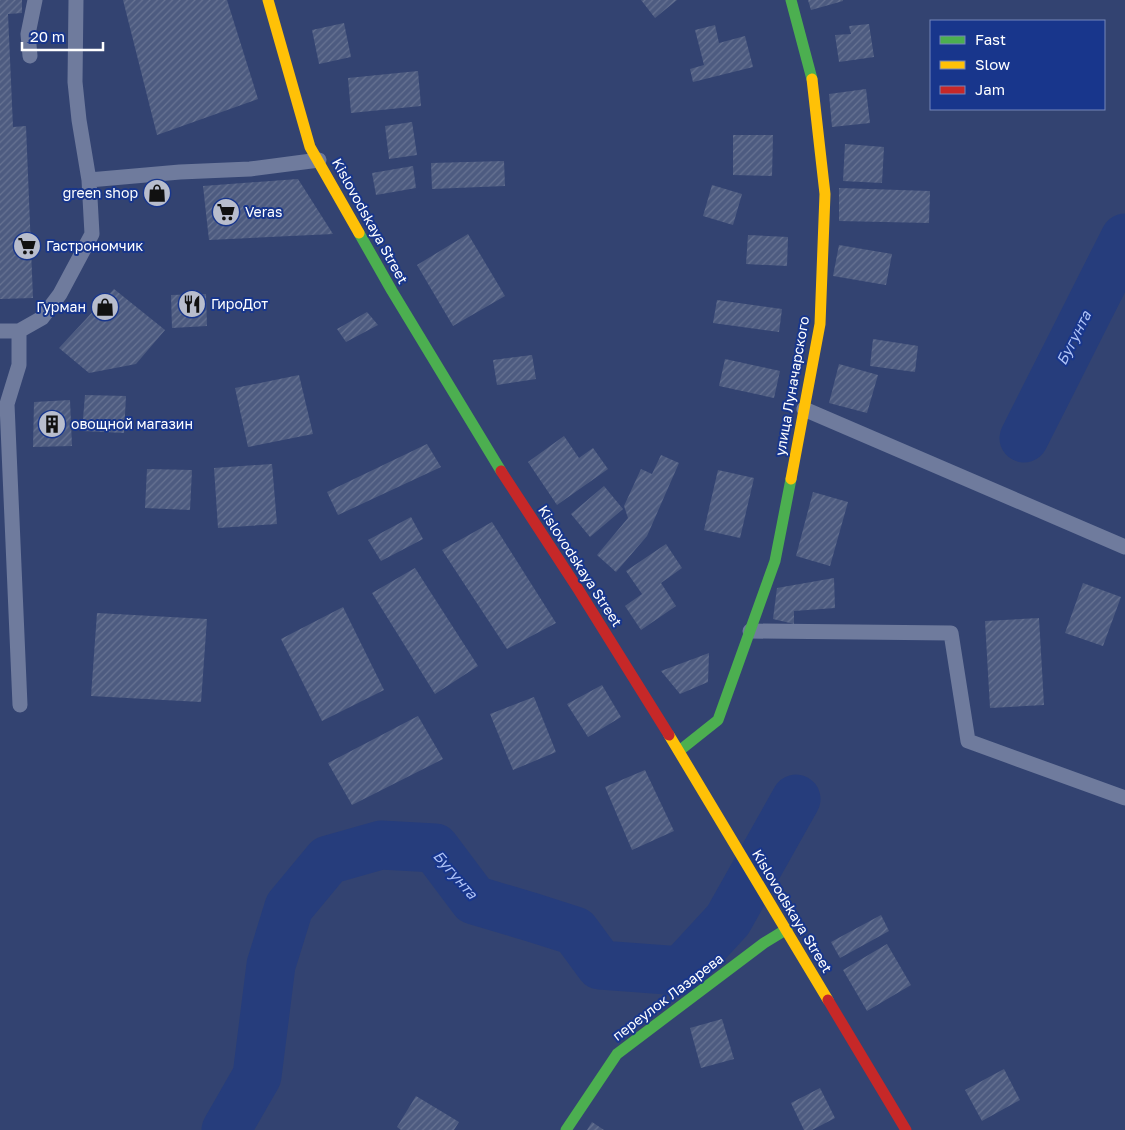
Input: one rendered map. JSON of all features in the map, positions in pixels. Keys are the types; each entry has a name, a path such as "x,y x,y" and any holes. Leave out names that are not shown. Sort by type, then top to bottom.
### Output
{"street":[{"name":"Kislovodskaya Street","path":"268,0 310,147 392,291 483,443 578,589 679,751 906,1130"},
{"name":"улица Луначарского","path":"679,751 718,720 775,561 820,324 825,194 814,87 791,0"},
{"name":"переулок Лазарева","path":"566,1130 617,1054 786,928"}],"lane":[{"path":"30,56 28,34 35,0"},
{"path":"0,331 18,331 42,318 60,294 92,234 89,180 75,82 76,0"},
{"path":"89,180 180,172 250,169 319,160"},
{"path":"18,331 18,365 7,404 20,705"},
{"path":"804,409 1125,546"},
{"path":"750,631 951,633 968,741 1125,798"}],"building":[{"path":"0,0 22,0 22,13 8,14 13,127 26,126 33,298 0,299"},
{"path":"123,0 227,0 258,99 157,135"},
{"path":"641,0 677,0 655,18"},
{"path":"808,0 843,0 843,1 811,10"},
{"path":"344,23 351,57 319,64 312,30"},
{"path":"869,24 874,57 839,62 835,35 851,34 849,26"},
{"path":"715,25 719,43 745,36 753,67 693,82 690,69 704,65 695,30"},
{"path":"418,71 421,106 351,113 348,78"},
{"path":"866,89 870,123 832,127 829,94"},
{"path":"412,122 417,155 389,159 385,126"},
{"path":"733,135 773,135 772,176 733,175"},
{"path":"845,144 884,147 882,183 843,181"},
{"path":"504,161 505,186 432,189 431,163"},
{"path":"413,166 416,188 376,195 372,173"},
{"path":"298,179 333,234 209,240 203,186"},
{"path":"712,185 742,194 733,225 703,216"},
{"path":"839,188 930,191 929,223 839,221"},
{"path":"468,234 505,296 453,326 417,265"},
{"path":"748,235 788,237 787,266 746,264"},
{"path":"839,245 892,254 886,285 833,276"},
{"path":"114,289 165,330 136,364 89,373 59,348"},
{"path":"206,294 207,326 172,328 171,295"},
{"path":"717,300 782,309 779,332 713,323"},
{"path":"367,312 378,325 346,342 337,329"},
{"path":"873,339 918,346 915,372 870,366"},
{"path":"532,355 536,379 497,385 493,360"},
{"path":"725,359 780,371 774,398 719,386"},
{"path":"839,364 878,375 867,413 829,403"},
{"path":"299,375 313,434 248,447 235,388"},
{"path":"85,395 126,396 124,433 82,431"},
{"name":"овощной магазин","path":"70,400 72,446 33,447 34,402"},
{"path":"564,436 579,458 593,448 608,469 557,505 528,462"},
{"path":"427,444 441,467 338,515 327,492"},
{"path":"661,455 679,463 647,536 616,572 597,555 628,518 624,506 641,469 652,474"},
{"path":"272,464 277,524 218,528 214,468"},
{"path":"147,469 192,470 190,510 145,508"},
{"path":"718,470 754,478 740,538 704,530"},
{"path":"604,486 623,509 590,537 571,514"},
{"path":"813,492 848,502 830,566 796,556"},
{"path":"411,517 423,539 381,561 368,540"},
{"path":"492,522 556,623 507,649 442,550"},
{"path":"666,544 682,568 661,583 676,606 641,630 625,606 642,594 626,571"},
{"path":"415,568 478,666 435,694 372,593"},
{"path":"834,578 835,608 794,611 794,624 773,619 777,588"},
{"path":"1083,583 1121,597 1103,646 1065,633"},
{"path":"343,607 384,690 322,721 281,639"},
{"path":"97,613 207,619 201,702 91,696"},
{"path":"1039,618 1044,705 990,708 985,621"},
{"path":"709,653 708,682 680,694 661,671"},
{"path":"602,685 621,717 588,737 567,704"},
{"path":"534,697 556,752 513,770 490,714"},
{"path":"418,716 443,759 352,805 328,763"},
{"path":"645,770 674,831 632,850 605,787"},
{"path":"881,915 889,931 840,958 831,942"},
{"path":"887,944 911,985 867,1011 843,970"},
{"path":"722,1019 734,1059 701,1068 690,1028"},
{"path":"1004,1069 1020,1100 982,1121 965,1090"},
{"path":"820,1088 835,1118 812,1130 804,1130 791,1103"},
{"path":"416,1096 459,1122 454,1130 401,1130 397,1127"},
{"path":"592,1122 604,1130 587,1130"}],"waterway":[{"name":"Бугунта","path":"1024,438 1125,238"},
{"name":"Бугунта","path":"226,1130 257,1076 271,965 289,907 328,860 381,845 435,848 474,900 575,931 600,965 681,971 728,920 796,799"}],"traffic: fast":[{"path":"791,0 812,79"},
{"path":"359,233 501,471"},
{"path":"679,751 718,720 775,561 791,479"},
{"path":"566,1130 617,1054 764,943 787,929"}],"traffic: slow":[{"path":"268,0 310,147 359,233"},
{"path":"791,479 820,324 825,194 812,79"},
{"path":"669,735 828,1000"}],"traffic: jam":[{"path":"501,471 578,589 669,735"},
{"path":"828,1000 906,1130"}],"place":[{"name":"green shop","path":"157,193"},
{"name":"Veras","path":"226,212"},
{"name":"Гастрономчик","path":"27,246"},
{"name":"ГироДот","path":"192,304"},
{"name":"Гурман","path":"105,307"},
{"name":"овощной магазин","path":"52,424"}]}
